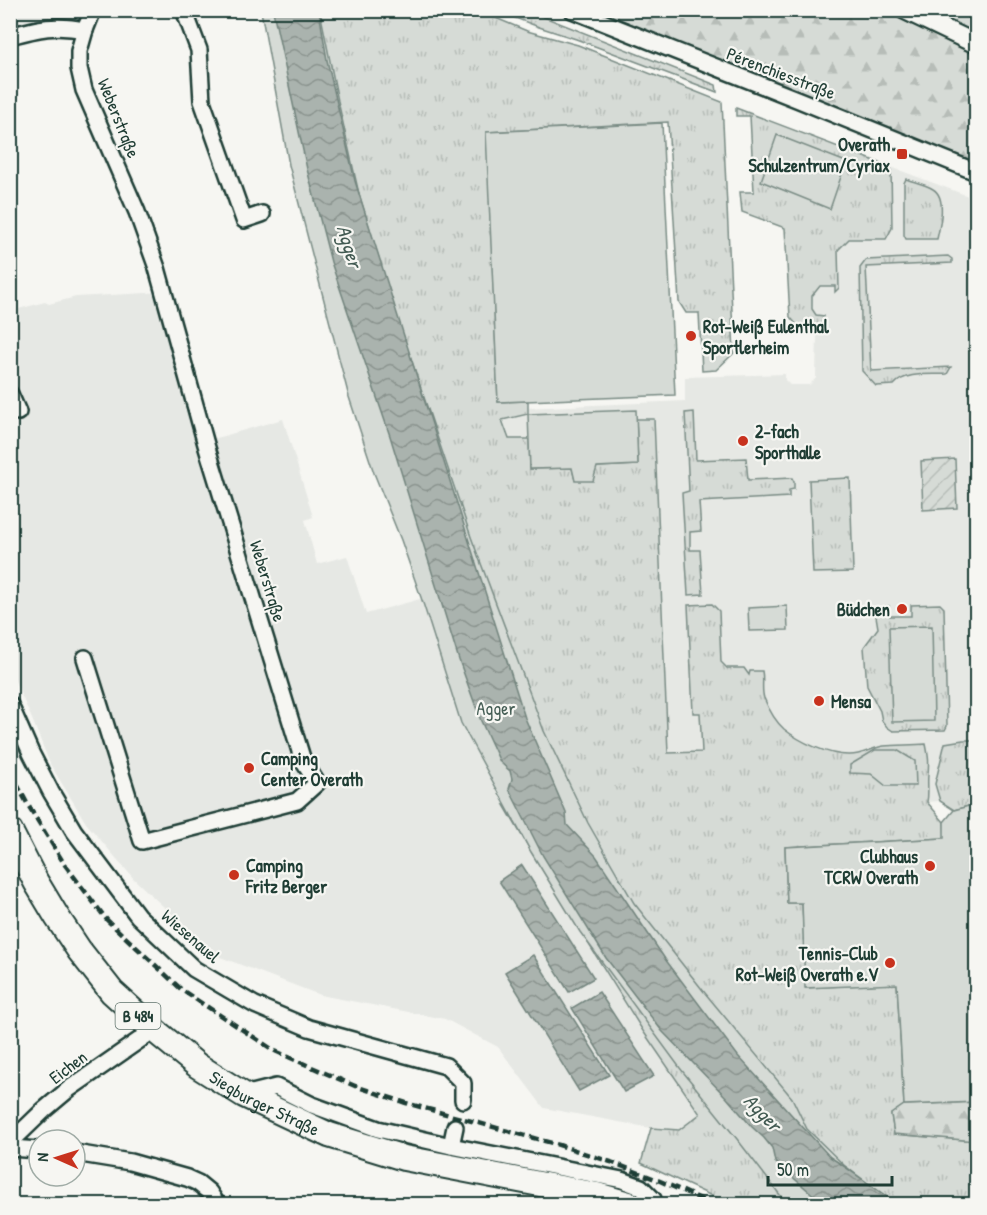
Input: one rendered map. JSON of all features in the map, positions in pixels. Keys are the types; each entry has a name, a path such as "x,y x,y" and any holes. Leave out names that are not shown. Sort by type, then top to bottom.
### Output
{"main road":[{"name":"Siegburger Straße","path":"10,831 57,917 112,992 198,1066 244,1095 329,1135 404,1158 629,1204"}],"street":[{"path":"10,36 53,26 85,30 93,10"},
{"path":"184,10 199,50 202,101 244,220 262,214"},
{"name":"Pérenchiesstraße","path":"572,10 976,172"},
{"path":"905,10 976,44"},
{"name":"Weberstraße","path":"85,30 79,51 79,68 84,90 137,212 157,268 207,448 303,761 317,783 297,801 142,841 85,658"},
{"path":"10,394 18,412"},
{"name":"Wiesenauel","path":"10,705 31,753 74,831 138,916 194,969 255,1005 309,1028 446,1066 463,1083 463,1100"},
{"name":"Eichen","path":"13,1146 44,1110 69,1089 154,1030"},
{"path":"244,1095 276,1087 312,1105 378,1129 622,1180 641,1187 653,1199 652,1204"},
{"path":"452,1146 455,1127"},
{"path":"87,1155 129,1162 187,1178 209,1192 217,1204"}],"shaded area":[{"path":"11,10 72,10 72,11 11,27"},
{"path":"891,167 976,199 976,748 954,810 940,801 698,829 475,410 685,401 685,377 785,374 785,380 790,385 809,385 816,378 817,331 813,325 812,296 820,286 835,286 835,291 838,250 849,239 891,229"},
{"path":"164,292 210,440 283,419 313,517 305,520 317,564 347,556 366,614 438,594 519,807 504,806 643,1031 700,1114 679,1130 651,1128 544,1108 498,1047 445,1019 320,995 215,955 134,879 86,823 50,764 11,672 11,311 76,297"}],"green space":[{"name":"Agger","path":"261,11 320,11 366,225 471,537 544,731 588,823 634,903 792,1098 807,1129 851,1172 897,1204 787,1204 680,1068 580,932 531,852 461,723 424,606 374,473 349,397 289,165"},
{"path":"319,11 479,11 527,31 578,45 722,102 734,353 716,370 702,371 699,313 686,313 679,302 668,122 487,132 498,402 528,401 528,414 502,420 509,439 529,439 530,469 572,468 575,480 597,467 638,465 636,419 654,419 668,753 702,752 700,713 693,713 688,605 712,604 719,611 721,662 727,668 744,668 749,675 750,671 762,671 764,698 772,715 791,734 814,747 832,753 853,755 884,746 926,744 929,763 927,802 944,822 945,838 785,847 787,903 802,903 806,988 897,983 904,1105 891,1114 894,1134 976,1141 976,1204 898,1204 830,1157 738,1056 558,793 412,365 355,181 327,59"},
{"path":"497,11 529,11 716,85 717,92 576,39"},
{"path":"605,11 888,11 976,53 976,164 610,18"},
{"path":"921,11 976,11 976,36"},
{"path":"736,108 891,167 892,228 886,239 849,239 838,250 839,288 835,292 835,286 820,286 812,296 812,309 816,315 824,316 824,327 818,331 813,328 813,325 797,325 790,317 785,228 742,212 740,192 754,192 750,116 736,116"},
{"path":"662,123 675,395 498,402 486,132"},
{"path":"777,135 846,162 830,209 761,181"},
{"path":"906,179 933,189 940,198 940,227 937,239 906,239 904,235 904,183"},
{"path":"948,256 952,259 952,263 866,267 871,371 951,367 947,374 911,376 894,385 876,386 862,371 860,268 866,260"},
{"path":"636,410 638,465 597,467 593,481 575,481 572,468 530,469 528,414"},
{"path":"694,412 696,460 746,458 748,480 792,478 794,489 789,490 789,497 699,502 701,531 690,532 690,550 700,550 703,594 688,595 682,493 689,491 685,413"},
{"path":"955,459 957,508 923,510 921,461"},
{"path":"850,478 853,572 813,573 809,480"},
{"path":"940,604 944,608 947,726 945,730 893,731 882,721 880,711 867,686 864,647 878,628 876,616 883,607 889,606 890,616 911,616 911,605"},
{"path":"787,606 788,630 749,631 748,608"},
{"path":"932,626 934,721 892,722 889,627"},
{"path":"976,740 976,804 954,810 940,801 935,784 945,743"},
{"path":"875,750 897,750 915,761 916,786 886,786 871,774 850,773 850,765"},
{"name":"Tennis-Club Rot-Weiß Overath e.V","path":"976,804 976,1102 904,1105 897,984 805,988 802,903 787,903 785,847 944,838 944,822 954,810"},
{"path":"504,805 510,806 824,1204 729,1204 641,1163 651,1128 679,1130 700,1114 643,1031"},
{"path":"976,1102 976,1141 894,1134 891,1114 904,1105"}],"water":[{"name":"Agger","path":"273,11 319,11 327,60 355,181 525,718 566,813 567,825 596,856 665,959 738,1056 830,1157 898,1204 824,1204 775,1162 772,1148 764,1138 662,1031 606,958 543,856 509,789 512,779 510,771 500,762 481,721 459,660 390,436 331,262 307,169"},
{"path":"522,865 594,978 569,992 499,881"},
{"path":"533,955 609,1075 579,1091 505,972"},
{"path":"599,992 654,1076 624,1092 572,1008"}],"railway":[{"path":"10,771 65,865 107,920 183,991 275,1051 355,1086 611,1162 712,1204"}],"place":[{"name":"Overath Schulzentrum/Cyriax","path":"902,154"},
{"name":"Rot-Weiß Eulenthal Sportlerheim","path":"691,336"},
{"name":"2-fach Sporthalle","path":"743,441"},
{"name":"Büdchen","path":"902,609"},
{"name":"Mensa","path":"819,701"},
{"name":"Camping Center Overath","path":"249,768"},
{"name":"Clubhaus TCRW Overath","path":"930,866"},
{"name":"Camping Fritz Berger","path":"234,875"},
{"name":"Tennis-Club Rot-Weiß Overath e.V","path":"890,963"}]}
